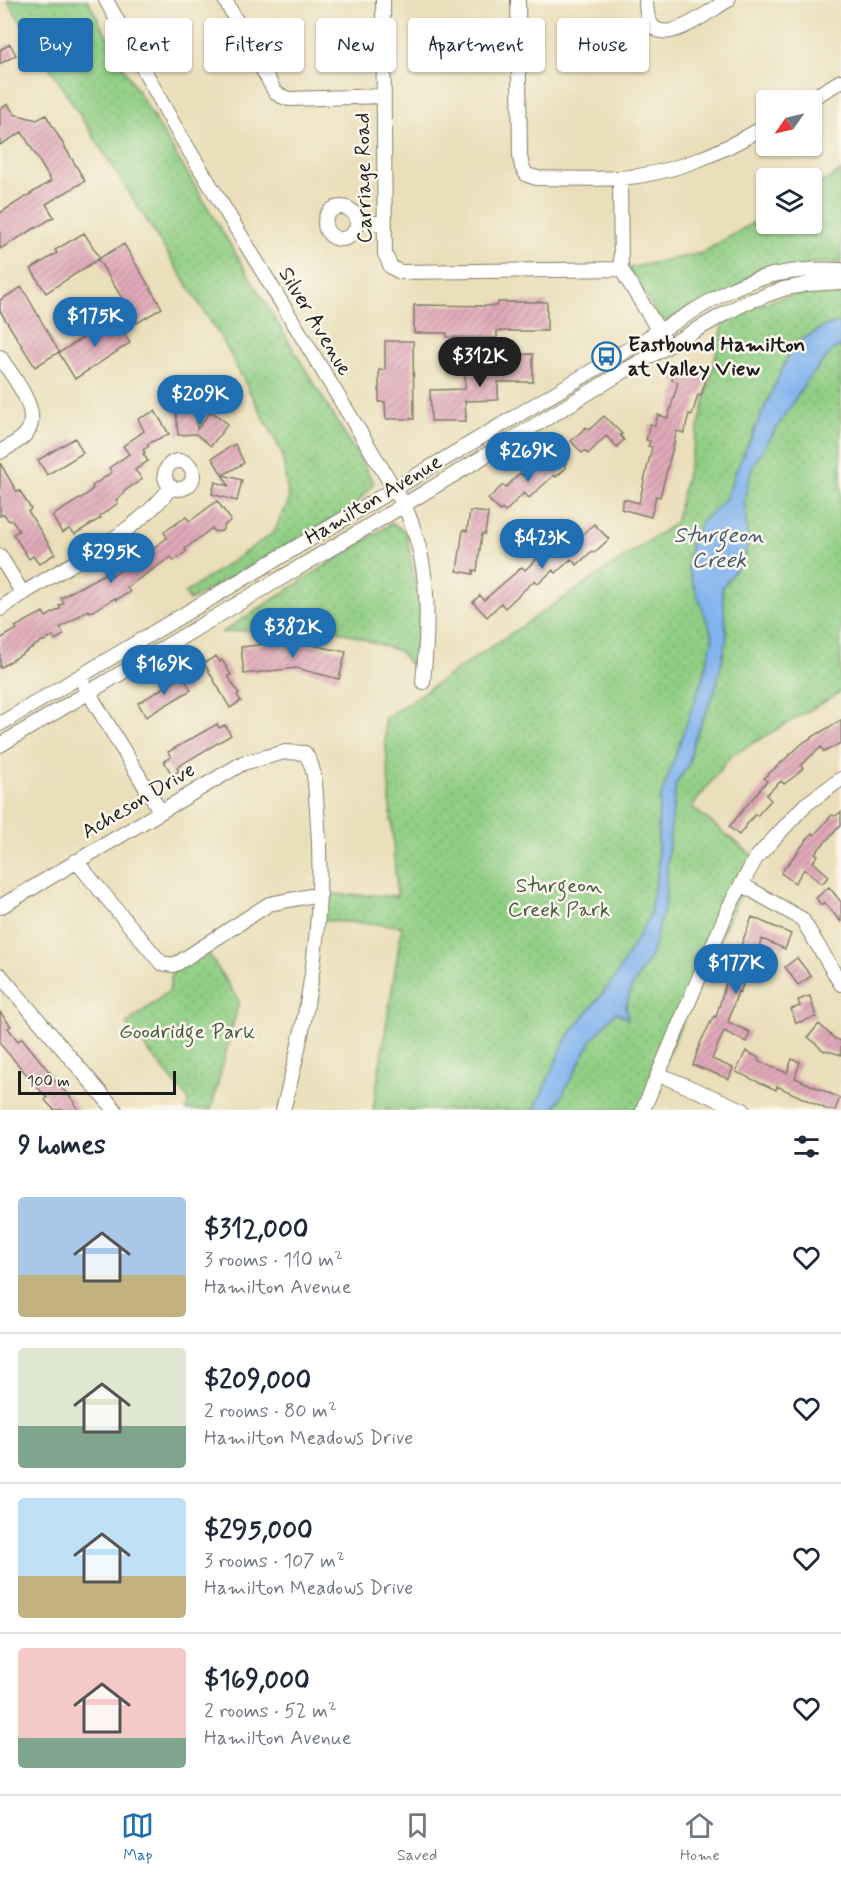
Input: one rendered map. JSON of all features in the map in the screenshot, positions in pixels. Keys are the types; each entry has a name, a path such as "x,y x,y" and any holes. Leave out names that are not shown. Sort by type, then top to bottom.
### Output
{"street":[{"name":"Silver Avenue","path":"106,0 181,137 404,506 415,533 427,601 423,682"},
{"path":"225,0 275,92 281,96 289,99 384,96"},
{"name":"Carriage Road","path":"383,0 385,254 391,267 400,272 621,269"},
{"path":"518,0 520,156 522,167 527,175 537,178 620,178 661,172 700,160 756,132"},
{"path":"646,0 646,17 651,26 663,33 677,30 728,0"},
{"path":"822,92 841,81"},
{"path":"620,178 621,269 668,345"},
{"path":"357,223 385,223"},
{"name":"Hamilton Avenue","path":"0,724 732,289 772,276 815,268 841,270"},
{"name":"Hamilton Avenue","path":"0,745 404,506 668,345 764,295 809,284 841,282"},
{"path":"0,357 27,402 32,416 26,435 0,452"},
{"path":"0,609 98,548 143,516 158,504 171,487"},
{"path":"0,556 23,594"},
{"path":"80,677 160,811"},
{"name":"Acheson Drive","path":"0,907 243,763 285,752 305,753 312,764 319,833 320,894"},
{"path":"643,1110 729,907 756,858 805,805 841,779"},
{"path":"76,861 161,963 167,965 178,963 269,904 320,894 312,979 301,1043 283,1110"},
{"path":"741,884 802,919 841,984"},
{"path":"0,975 115,1110"},
{"path":"658,1074 743,1110"}],"green space":[{"path":"7,0 88,0 105,33 105,72 126,72 374,483 353,507 189,601 185,593 273,533 289,501 282,453 223,341 53,72 93,72 93,18 18,18"},
{"path":"841,171 841,263 810,263 665,321 660,319 628,268 702,253 756,221 756,234 822,234 822,183"},
{"name":"Sturgeon Creek Park","path":"832,290 841,292 841,692 731,756 692,807 756,858 643,1110 373,1110 402,926 319,920 320,894 397,896 384,719 675,523 724,322 751,308 776,299"},
{"path":"392,523 406,532 420,611 417,674 399,651 315,623 221,633"},
{"name":"Goodridge Park","path":"203,945 239,1001 211,1110 186,1110 189,1100 126,1024 169,991 173,965"}],"water":[{"name":"Sturgeon Creek","path":"841,323 841,347 834,349 806,382 753,465 744,498 748,542 744,558 722,588 727,637 716,688 693,743 689,764 676,784 665,905 651,956 631,989 626,1007 628,1019 616,1012 592,1040 554,1110 534,1110 566,1039 614,979 649,917 658,869 660,799 704,674 713,637 688,570 690,546 701,522 725,500 793,345 825,326"}],"building":[{"path":"10,44 16,55 0,64 0,50"},
{"path":"8,104 14,114 37,120 46,115 85,181 46,204 54,217 0,249 0,213 51,181 22,132 0,145 0,109"},
{"path":"84,233 100,258 46,293 31,269 57,253 55,250"},
{"path":"124,244 162,308 137,323 98,259"},
{"path":"22,287 59,352 35,367 0,311 0,300"},
{"path":"498,302 547,302 547,331 497,331 497,338 447,337 447,333 414,333 414,305 497,306"},
{"path":"114,317 130,343 75,379 59,353"},
{"path":"385,341 413,341 414,419 386,419 385,402 379,402 379,370 385,370"},
{"path":"533,354 533,382 498,382 498,400 465,401 466,421 431,421 430,390 465,389 465,373 498,372 498,355"},
{"path":"675,368 707,376 701,396 698,395 692,415 689,414 684,433 677,431 660,497 656,496 651,517 621,509 624,499 639,503 652,447 648,446 650,441 646,440 650,424 655,426 658,415 668,418 678,382 672,380"},
{"path":"195,410 197,429 211,411 228,424 211,446 196,434 178,435 176,411"},
{"path":"155,411 169,434 147,444 149,446 143,450 148,461 135,470 142,479 123,492 124,494 116,500 118,503 100,516 101,518 75,534 69,529 62,533 52,516 86,495 93,488 92,486 112,472 109,468 129,454 123,446 144,431 138,419"},
{"path":"604,416 622,434 620,435 624,440 617,447 606,436 588,454 585,451 582,453 571,441 586,427 589,430"},
{"path":"75,438 83,453 47,475 38,460"},
{"path":"235,444 244,463 223,475 242,480 237,501 212,494 215,482 229,486 212,458"},
{"path":"555,452 566,463 564,466 566,468 556,477 554,475 529,498 524,493 505,512 502,509 500,511 488,499 503,485 506,487 520,473 523,476 537,462 541,465"},
{"path":"0,463 17,492 20,491 31,509 28,511 55,554 39,564 33,556 29,559 13,534 19,531 13,521 8,520 4,514 0,516"},
{"path":"217,501 231,520 222,531 215,532 212,528 185,549 187,551 174,561 171,557 127,587 130,592 93,611 88,610 60,628 64,635 55,640 53,636 44,640 0,668 0,639 17,629 15,627 43,612 46,617 61,608 59,606 64,603 61,598 108,572 111,576 126,567 124,559 145,545 149,551 167,538 164,532 186,517 190,521"},
{"path":"470,511 488,513 485,534 482,534 477,571 473,570 473,574 457,571 463,530 467,531"},
{"path":"594,524 609,539 577,565 571,559 556,573 553,570 538,584 535,580 505,608 501,603 487,617 473,602 480,595 484,600 522,567 525,570 540,556 544,559 559,546 564,551"},
{"path":"292,641 346,652 339,679 296,668 244,674 241,647"},
{"path":"216,656 220,662 222,660 231,675 228,676 241,701 230,708 204,663"},
{"path":"183,676 191,690 146,717 138,703"},
{"path":"841,720 841,743 824,752 821,747 801,765 803,768 795,776 784,784 781,781 766,795 771,800 757,816 755,814 739,835 729,827 767,781 764,778 804,742"},
{"path":"217,724 219,728 225,725 231,735 177,767 179,771 172,775 164,761 171,757 168,752"},
{"path":"841,812 841,825 815,853 818,855 813,862 829,876 822,884 804,869 795,883 781,873 812,833 814,835 832,815 835,816"},
{"path":"829,887 841,902 841,922 824,902 821,905 816,898"},
{"path":"752,917 791,934 785,949 762,939 740,992 738,991 728,1022 750,1032 746,1042 724,1031 712,1059 733,1068 729,1079 693,1065 701,1041 714,1016 716,1017 725,986"},
{"path":"797,958 811,976 798,985 785,967"},
{"path":"810,996 816,1017 796,1023 791,1009 800,1006 798,1000"},
{"path":"0,1012 11,1026 8,1028 18,1041 22,1038 51,1074 49,1075 75,1102 79,1110 54,1110 45,1100 47,1098 0,1044"},
{"path":"819,1024 834,1038 841,1041 841,1055 824,1051 808,1037"},
{"path":"746,1051 759,1058 758,1061 787,1073 792,1059 800,1062 795,1078 840,1098 835,1110 828,1110 777,1086 776,1090 736,1072"}],"place":[{"name":"Eastbound Hamilton at Valley View","path":"607,356"}]}
